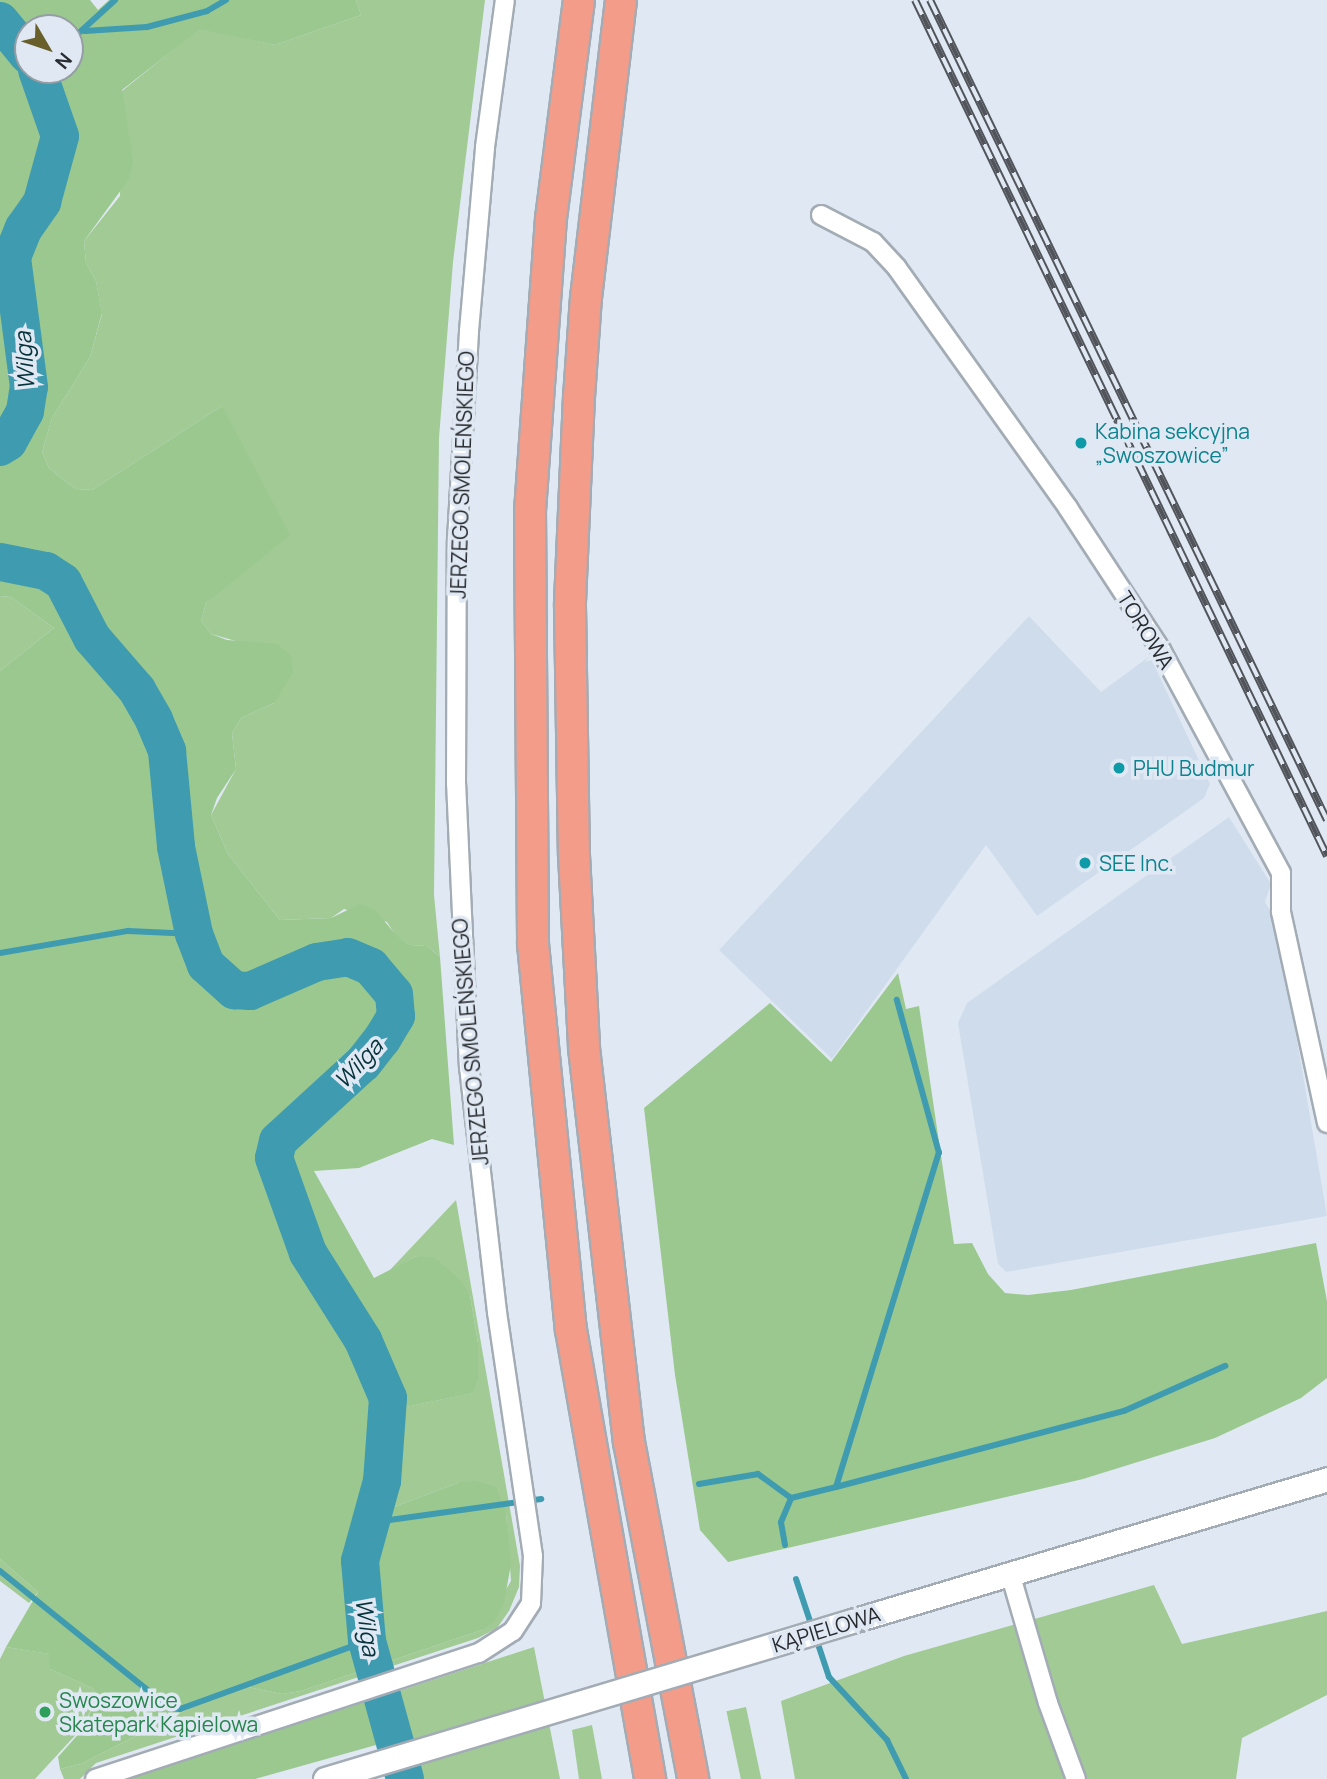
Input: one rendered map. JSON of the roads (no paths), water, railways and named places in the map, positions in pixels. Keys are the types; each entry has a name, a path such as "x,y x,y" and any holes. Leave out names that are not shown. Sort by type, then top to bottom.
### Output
{"highway":[{"path":"579,0 551,218 530,510 529,786 533,944 571,1331 650,1779"},
{"path":"621,0 589,269 579,396 570,606 574,855 585,1062 629,1442 693,1779"}],"street":[{"name":"JERZEGO SMOLEŃSKIEGO","path":"95,1779 498,1643 524,1618 535,1581 497,1312 469,1068 456,784 457,540 468,331 505,0"},
{"name":"TOROWA","path":"821,215 873,242 897,268 1068,508 1161,650 1281,873 1281,912 1327,1123"},
{"name":"KĄPIELOWA","path":"325,1779 1327,1479"},
{"path":"1010,1573 1048,1703 1076,1779"}],"waterway":[{"path":"84,28 115,0"},
{"path":"85,31 147,27 207,11 226,0"},
{"name":"Wilga","path":"0,21 14,38"},
{"name":"Wilga","path":"0,447 8,442 25,411 29,387 12,257 24,228 42,202 60,136 42,84"},
{"name":"Wilga","path":"0,562 46,571 63,582 92,638 137,690 154,720 167,751 176,847 194,934 206,965 234,990 250,991 317,962 348,957 371,967 394,994 396,1016 382,1039 363,1063 278,1141 274,1158 308,1253 363,1340 388,1398 382,1481 360,1561 367,1641 405,1779"},
{"path":"0,953 128,931 194,934"},
{"path":"785,1545 781,1522 791,1498 836,1487 939,1153 897,1000"},
{"path":"836,1487 1124,1411 1225,1366"},
{"path":"699,1484 758,1474 791,1498"},
{"path":"368,1523 541,1499"},
{"path":"0,1571 170,1708 180,1709 367,1641"},
{"path":"796,1579 812,1627"},
{"path":"816,1638 829,1677 887,1740 906,1779"}],"railway":[{"path":"915,0 1327,856"},
{"path":"930,0 1327,820"}],"place":[{"name":"Kabina sekcyjna „Swoszowice”","path":"1081,443"},
{"name":"PHU Budmur","path":"1119,768"},
{"name":"SEE Inc.","path":"1085,863"},
{"name":"Swoszowice Skatepark Kąpielowa","path":"45,1712"}]}
